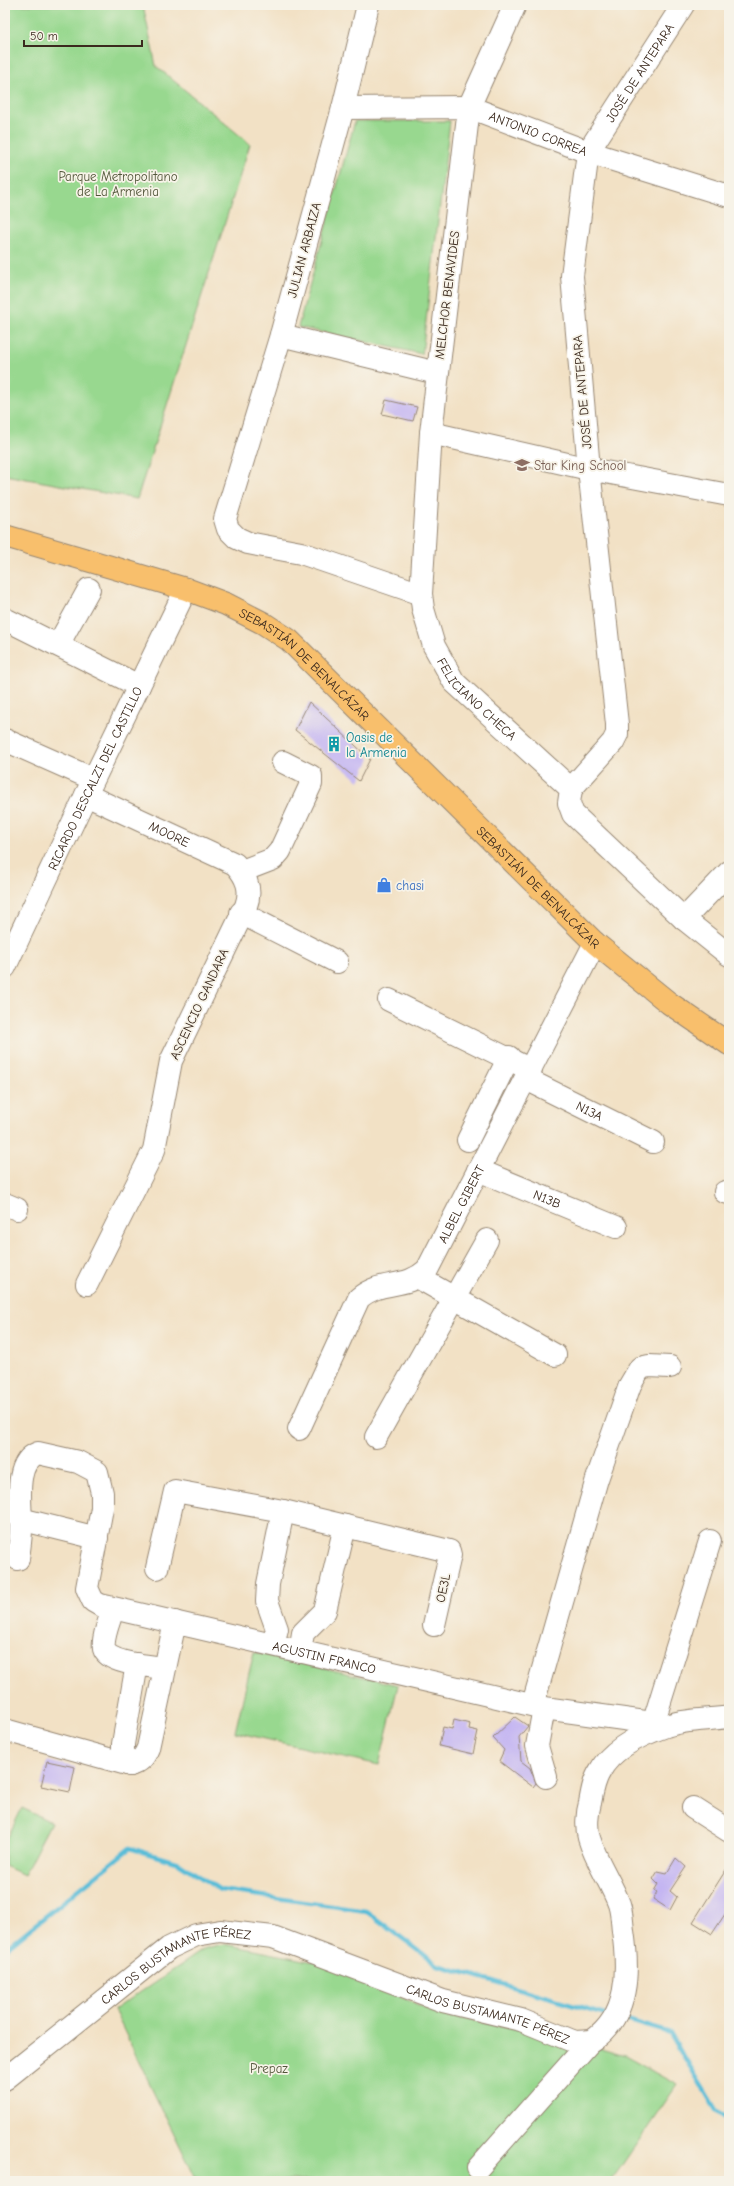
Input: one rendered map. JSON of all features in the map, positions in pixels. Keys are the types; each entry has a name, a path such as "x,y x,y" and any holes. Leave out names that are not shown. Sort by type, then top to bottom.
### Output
{"main road":[{"name":"SEBASTIÁN DE BENALCÁZAR","path":"5,536 186,589 226,604 263,623 290,640 594,943 669,1003 729,1044"}],"street":[{"name":"JULIAN ARBAIZA","path":"368,5 343,108 281,336 231,492 224,519 228,529 237,538 248,543 308,555 421,594"},
{"name":"MELCHOR BENAVIDES","path":"421,594 431,434 469,107 515,5"},
{"name":"JOSÉ DE ANTEPARA","path":"571,789 613,742 617,728 589,470 572,276 588,152 683,5"},
{"name":"ANTONIO CORREA","path":"343,108 469,107 588,152 729,196"},
{"path":"281,336 438,373"},
{"path":"431,434 589,470 729,496"},
{"path":"58,645 89,589"},
{"name":"RICARDO DESCALZI DEL CASTILLO","path":"5,967 89,787 186,589"},
{"name":"FELICIANO CHECA","path":"421,594 423,609 434,646 454,682 571,789"},
{"path":"5,618 139,686"},
{"name":"MOORE","path":"5,740 89,787 236,864 244,876"},
{"path":"244,876 273,859 280,851 311,784 311,776 283,762"},
{"path":"571,789 569,803 573,814 684,919 729,955"},
{"path":"684,919 729,872"},
{"name":"ASCENCIO GANDARA","path":"87,1284 154,1150 171,1061 249,898 244,876"},
{"path":"241,913 337,962"},
{"name":"ALBEL GIBERT","path":"419,1278 428,1270 478,1170 529,1074 594,943"},
{"name":"N13A","path":"389,1000 509,1057 529,1074 654,1142"},
{"path":"468,1140 509,1057"},
{"name":"N13B","path":"478,1170 616,1227"},
{"path":"376,1436 487,1240"},
{"path":"299,1429 358,1298 367,1291 410,1282 419,1278 555,1355"},
{"path":"546,1777 537,1746 538,1706 597,1479 630,1386 640,1368 649,1366 670,1367"},
{"name":"AGUSTIN FRANCO","path":"20,1519 20,1498 24,1464 27,1459 38,1453 78,1462 97,1472 102,1492 98,1538 87,1588 93,1601 112,1609 273,1644 300,1652 538,1706 660,1725"},
{"path":"157,1568 176,1491 283,1511 345,1526 324,1611 303,1633 300,1652"},
{"path":"273,1644 278,1629 267,1601 268,1584 283,1511"},
{"path":"18,1559 22,1528 20,1519 98,1538"},
{"name":"OE3L","path":"345,1526 448,1551 450,1555 434,1625"},
{"path":"660,1725 710,1541"},
{"path":"112,1609 104,1649 116,1659 164,1668"},
{"path":"5,1730 130,1766 139,1762 144,1757 148,1748 175,1622"},
{"path":"130,1766 123,1753 122,1744 137,1664"},
{"path":"478,2168 615,2016 622,2002 626,1986 625,1944 620,1907 588,1837 588,1812 600,1770 612,1756 628,1743 660,1725 729,1717"},
{"path":"693,1808 729,1831"},
{"name":"CARLOS BUSTAMANTE PÉREZ","path":"5,2079 169,1948 196,1935 220,1931 273,1937 443,2001 521,2020 575,2042 593,2040"}],"green space":[{"name":"Parque Metropolitano de La Armenia","path":"5,5 143,5 156,66 250,144 137,499 5,475"},
{"path":"355,121 450,121 422,354 298,327"},
{"path":"254,1652 398,1685 379,1765 235,1732"},
{"path":"22,1808 51,1822 24,1875 5,1866 5,1843"},
{"name":"Prepaz","path":"224,1944 329,1965 441,2015 556,2036 625,2056 677,2085 611,2181 197,2181 114,2010 206,1948"}],"building":[{"path":"386,400 417,407 413,421 382,414"},
{"name":"Oasis de la Armenia","path":"309,702 370,759 359,781 295,730"},
{"path":"515,1717 528,1726 519,1737 521,1761 530,1768 536,1783 533,1787 499,1761 504,1750 493,1738"},
{"path":"454,1720 470,1724 469,1729 478,1731 473,1754 439,1746 443,1727 452,1729"},
{"path":"47,1761 75,1767 70,1792 41,1786"},
{"path":"676,1858 686,1867 670,1891 677,1897 670,1910 653,1899 657,1893 654,1891 658,1884 653,1879 658,1871 667,1873"},
{"path":"729,1865 729,1908 712,1934 693,1922"}],"waterway":[{"path":"5,1949 130,1848 179,1863 220,1890 366,1911 438,1965 609,2015"},
{"path":"620,2018 670,2033 716,2110 729,2120"}],"place":[{"name":"Star King School","path":"522,465"},
{"name":"Oasis de la Armenia","path":"334,744"},
{"name":"chasi","path":"384,885"}]}
